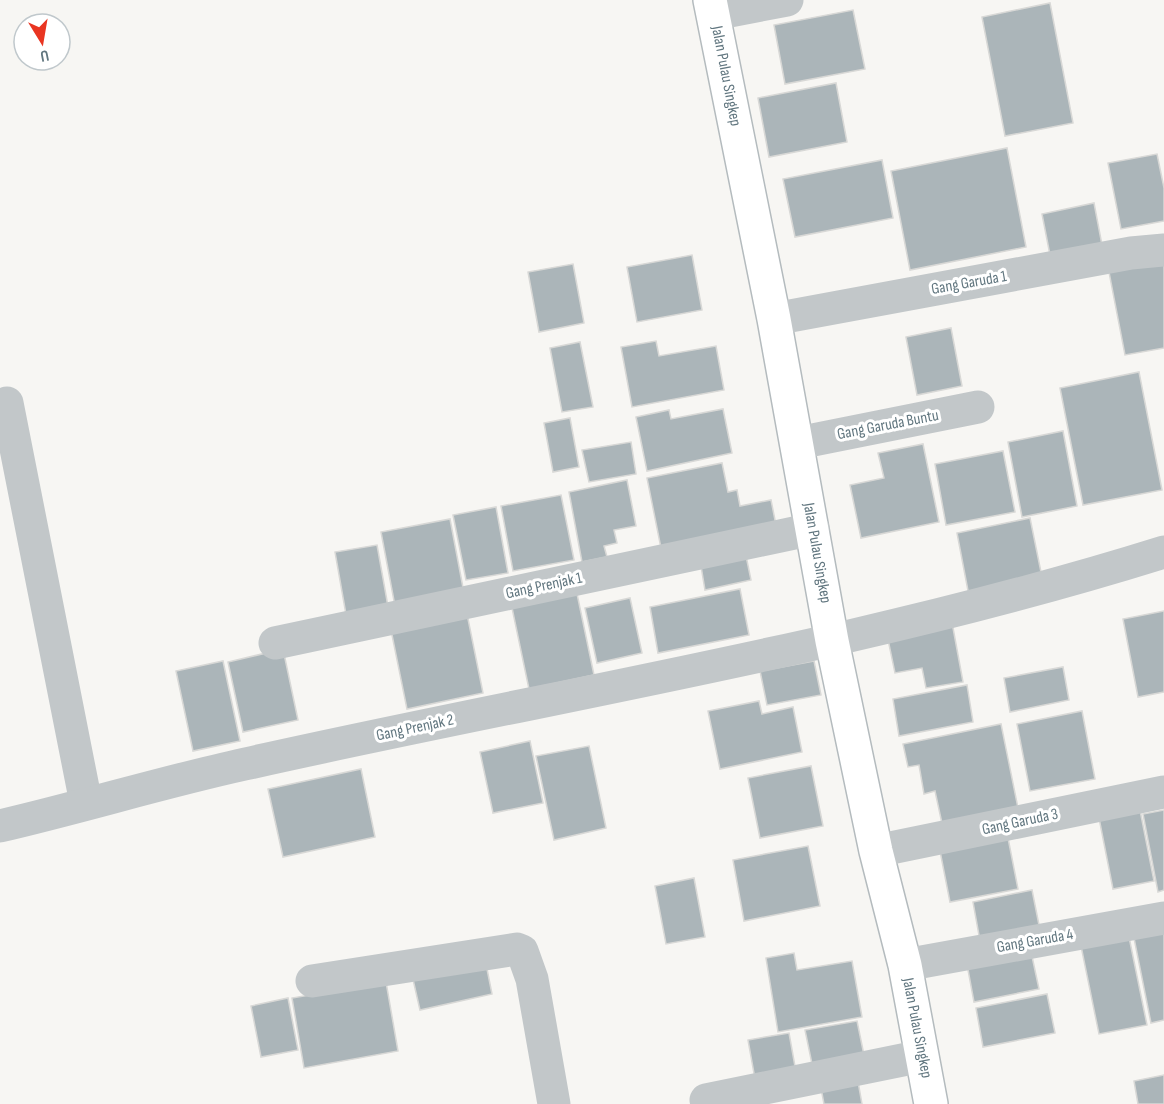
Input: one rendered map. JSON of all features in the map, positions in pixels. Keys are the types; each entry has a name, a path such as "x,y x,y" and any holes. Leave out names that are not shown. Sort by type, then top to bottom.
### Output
{"street":[{"path":"712,7 787,0"},
{"name":"Jalan Pulau Singkep","path":"712,7 798,443 832,640 876,851 905,965 931,1104"},
{"name":"Gang Garuda 1","path":"774,319 1131,253 1164,250"},
{"path":"7,403 86,804"},
{"name":"Gang Garuda Buntu","path":"798,443 978,407"},
{"name":"Gang Prenjak 1","path":"275,643 813,529"},
{"name":"Gang Prenjak 2","path":"0,826 242,764 832,640 1064,584 1164,552"},
{"name":"Gang Garuda 3","path":"876,851 1164,792"},
{"name":"Gang Garuda 4","path":"905,965 1164,918"},
{"path":"312,981 517,949 522,951 532,980 554,1104"},
{"path":"706,1100 922,1056"}],"building":[{"path":"1050,3 1073,123 1005,136 982,17"},
{"path":"853,10 865,69 785,84 774,25"},
{"path":"836,83 847,142 769,157 758,98"},
{"path":"1007,148 1026,247 910,270 891,171"},
{"path":"1157,154 1164,188 1164,221 1121,229 1108,163"},
{"path":"882,160 893,218 795,237 783,179"},
{"path":"1094,203 1102,245 1050,255 1042,214"},
{"path":"692,255 702,310 637,322 627,267"},
{"path":"1164,262 1164,348 1125,355 1108,267"},
{"path":"573,264 584,323 539,332 528,272"},
{"path":"951,328 962,386 917,395 906,337"},
{"path":"656,341 659,356 716,346 724,390 632,407 621,347"},
{"path":"580,342 593,407 562,412 550,348"},
{"path":"1139,372 1162,490 1083,505 1060,388"},
{"path":"723,409 732,453 647,471 636,417 669,410 671,419"},
{"path":"570,418 579,467 553,472 544,423"},
{"path":"1063,431 1077,506 1022,517 1008,442"},
{"path":"631,442 636,474 589,482 582,450"},
{"path":"923,444 939,522 861,538 850,485 884,478 878,453"},
{"path":"1003,451 1015,512 946,525 935,464"},
{"path":"722,463 728,492 737,490 740,506 771,500 776,525 661,548 647,478"},
{"path":"627,480 636,526 614,530 617,543 604,546 607,557 582,562 569,492"},
{"path":"561,495 574,560 513,571 501,506"},
{"path":"496,507 508,573 466,580 453,515"},
{"path":"1030,518 1043,582 969,596 957,533"},
{"path":"450,519 464,593 395,606 381,532"},
{"path":"377,545 389,612 347,620 335,552"},
{"path":"745,551 751,580 705,590 700,560"},
{"path":"576,589 594,675 529,689 511,603"},
{"path":"740,589 749,635 658,653 650,607"},
{"path":"630,598 642,653 597,663 585,608"},
{"path":"466,609 483,693 407,709 390,625"},
{"path":"1164,611 1164,692 1138,697 1123,619"},
{"path":"951,617 963,682 926,688 922,668 895,673 886,630"},
{"path":"283,649 298,720 243,732 228,662"},
{"path":"223,661 240,741 193,751 176,671"},
{"path":"814,661 821,695 767,705 760,671"},
{"path":"1063,667 1069,700 1010,712 1004,678"},
{"path":"967,685 973,722 899,736 893,699"},
{"path":"759,701 762,714 793,707 802,752 720,769 708,711"},
{"path":"1082,711 1095,779 1030,791 1017,724"},
{"path":"1001,724 1019,813 943,828 935,791 924,794 919,765 908,767 903,744"},
{"path":"530,741 543,803 493,813 480,752"},
{"path":"589,746 606,828 554,840 536,756"},
{"path":"811,766 823,826 760,838 748,778"},
{"path":"361,769 375,837 283,857 268,789"},
{"path":"1139,805 1154,881 1113,889 1098,813"},
{"path":"1164,810 1164,890 1158,892 1143,814"},
{"path":"1008,838 1018,889 950,902 940,851"},
{"path":"808,846 820,906 744,921 733,860"},
{"path":"694,878 705,937 666,944 655,886"},
{"path":"1032,890 1040,930 980,941 973,902"},
{"path":"1164,927 1164,1020 1151,1023 1133,933"},
{"path":"1129,937 1147,1025 1099,1034 1081,946"},
{"path":"1030,947 1039,989 974,1002 966,959"},
{"path":"794,953 797,970 852,961 862,1017 778,1032 766,958"},
{"path":"485,959 492,994 420,1010 412,975"},
{"path":"386,982 398,1051 304,1068 292,998"},
{"path":"1047,994 1055,1033 983,1047 976,1008"},
{"path":"288,998 298,1050 261,1057 251,1006"},
{"path":"857,1021 864,1055 812,1064 805,1030"},
{"path":"789,1033 796,1072 755,1079 748,1040"},
{"path":"1164,1075 1164,1104 1138,1104 1134,1081"},
{"path":"857,1076 862,1104 824,1104 820,1083"}]}
